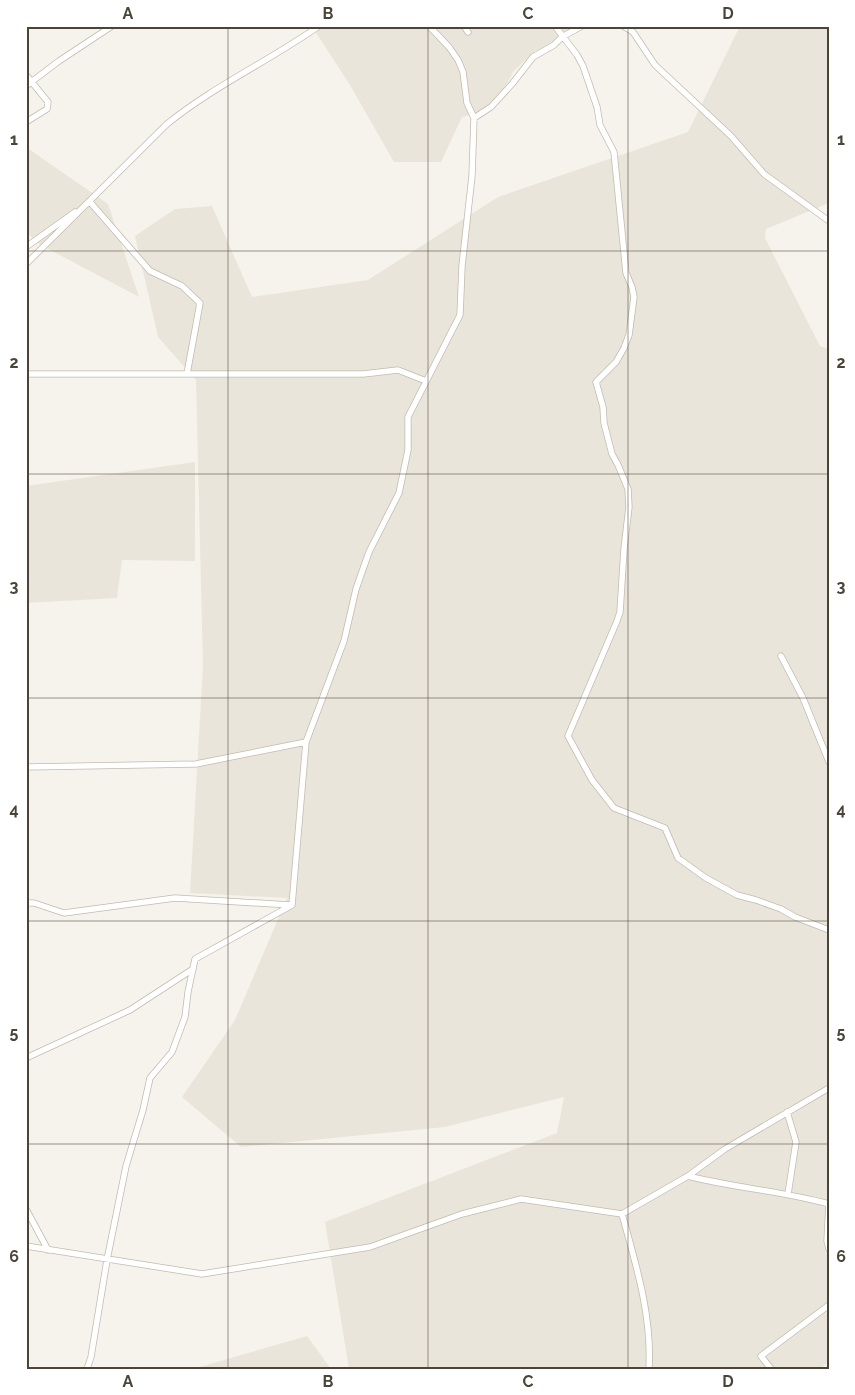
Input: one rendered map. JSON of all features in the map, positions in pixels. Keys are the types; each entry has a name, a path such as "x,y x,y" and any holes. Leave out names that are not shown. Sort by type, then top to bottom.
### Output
{"street":[{"path":"26,86 59,61 112,26"},
{"path":"26,264 167,124 214,90 288,48 319,26"},
{"path":"292,905 306,742 344,641 356,589 369,552 398,493 408,450 408,417 460,315 462,266 472,176 474,118 467,103 463,72 458,60 449,47 429,26"},
{"path":"464,26 468,32"},
{"path":"555,26 583,66 595,100 600,125 614,152 626,272 634,297 629,335 624,348 616,362 596,382 612,454 628,489 629,507 620,612 568,736 592,780 614,808 664,828 678,858 706,878 737,895 773,906 795,918 829,930"},
{"path":"474,118 491,107 533,57 582,26"},
{"path":"623,26 633,32 655,65 731,136 764,174 829,221"},
{"path":"26,75 48,102 47,109 26,122"},
{"path":"26,247 90,202"},
{"path":"90,202 150,271 182,286 200,302 187,374"},
{"path":"26,374 363,374 398,370 426,381"},
{"path":"781,656 803,698 829,762"},
{"path":"26,767 196,764 306,742"},
{"path":"26,903 34,903 64,913 175,898 292,905"},
{"path":"87,1369 91,1357 107,1260 126,1166 143,1110 150,1078 172,1052 185,1017 195,959 292,905"},
{"path":"26,1058 130,1010 193,969"},
{"path":"26,1246 202,1274 370,1246 462,1214 521,1199 622,1214 688,1176 725,1149 829,1088"},
{"path":"787,1112 796,1142 788,1194"},
{"path":"688,1176 710,1182 788,1194 829,1204 827,1241 829,1249"},
{"path":"26,1209 48,1250"},
{"path":"622,1214 645,1300 649,1330 649,1369"},
{"path":"771,1369 761,1356 829,1305"}],"shaded area":[{"path":"319,26 578,26 562,39 535,51 523,62 513,72 494,108 462,117 441,162 394,162 350,85 315,31"},
{"path":"740,26 829,26 829,203 766,229 765,238 820,346 829,349 829,1362 819,1369 349,1369 325,1222 557,1133 564,1097 445,1127 241,1147 182,1097 235,1020 287,898 190,893 203,666 196,380 158,337 135,236 175,209 212,206 252,297 368,280 498,197 688,132"},
{"path":"26,147 108,204 139,297 39,244 26,232"},
{"path":"195,462 195,561 122,560 117,598 26,603 26,486"},
{"path":"307,1336 331,1369 193,1369"}]}
